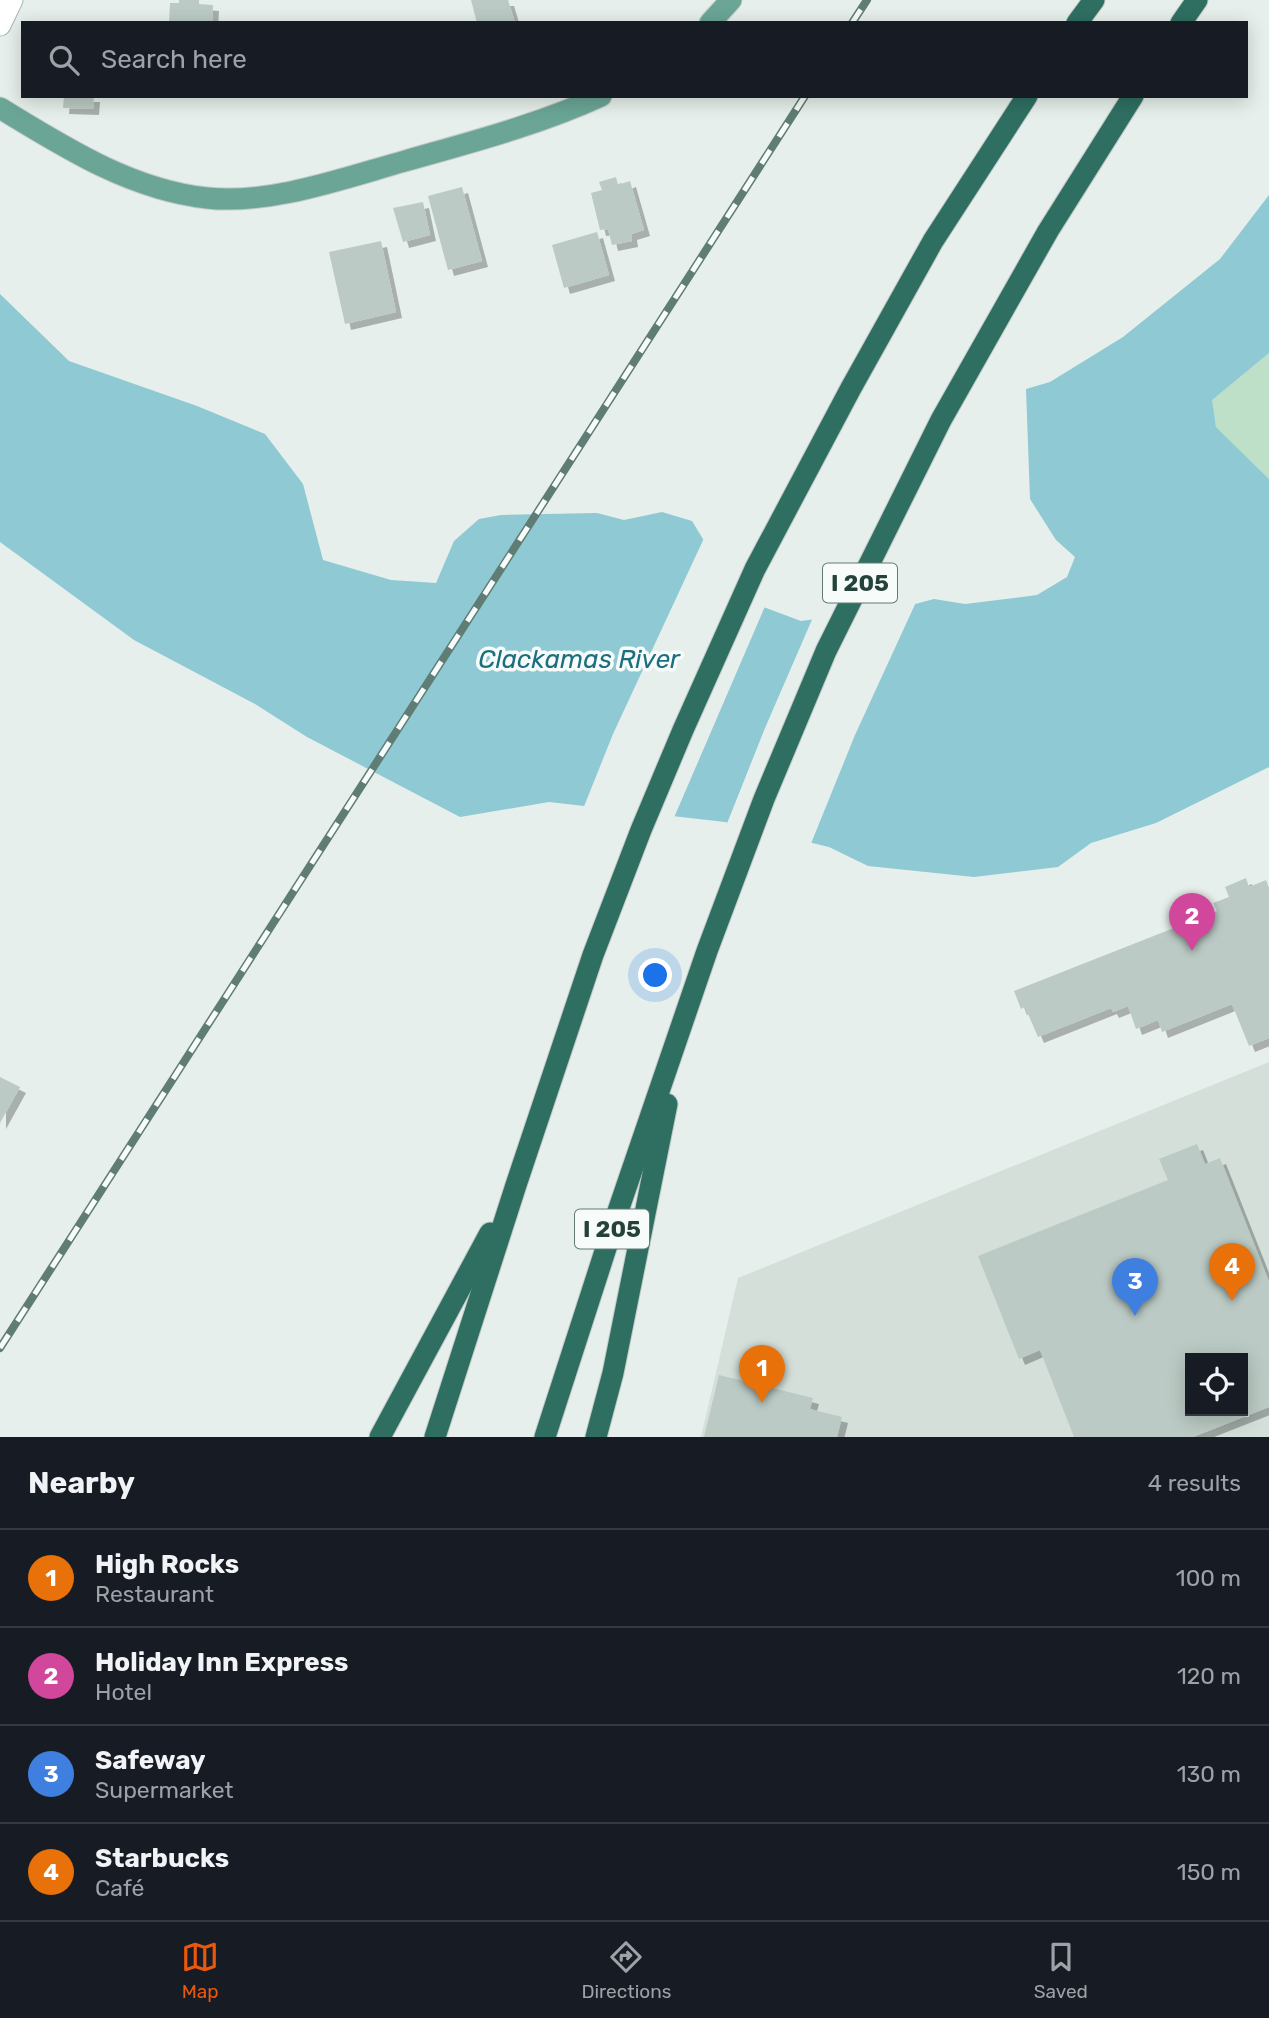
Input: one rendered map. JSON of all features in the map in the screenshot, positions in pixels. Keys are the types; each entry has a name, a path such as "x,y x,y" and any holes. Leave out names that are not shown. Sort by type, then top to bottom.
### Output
{"highway":[{"path":"1078,21 1094,0"},
{"path":"1182,21 1198,0"},
{"path":"435,1437 593,955 641,830 755,569 933,241 1026,98"},
{"name":"I 205","path":"545,1437 618,1210 707,951 764,799 826,652 941,420 1048,231 1132,98"},
{"path":"596,1437 613,1373 683,1022"},
{"path":"380,1437 516,1185"}],"main road":[{"path":"712,21 731,0"},
{"path":"0,108 99,164 143,183 208,198 232,198 284,192 363,173 519,128 596,98"}],"street":[{"path":"0,26 12,0"}],"shaded area":[{"path":"1269,1062 1269,1437 701,1437 738,1278"}],"green space":[{"path":"1269,353 1269,479 1216,427 1211,400"}],"water":[{"name":"Clackamas River","path":"1269,195 1269,353 1212,400 1216,427 1269,479 1269,767 1156,823 1091,843 1058,867 974,877 868,866 829,847 725,822 549,802 460,817 307,737 255,704 134,640 0,542 0,294 69,361 197,406 265,434 303,484 323,560 391,580 436,583 454,541 479,519 501,515 597,513 624,520 662,512 692,521 739,598 801,621 904,607 934,599 965,604 1037,595 1067,577 1075,557 1056,540 1030,499 1026,389 1050,382 1123,337 1220,259"}],"pier":[{"path":"705,536 741,595 766,604 673,820 583,809 613,734"},
{"path":"917,600 855,735 810,846 726,826 814,615"}],"building":[{"path":"179,0 199,0 199,4 213,5 212,21 169,21 170,3 179,3"},
{"path":"471,0 508,0 514,21 476,21"},
{"path":"64,98 94,98 93,109 63,108"},
{"path":"616,177 618,185 630,181 644,230 631,234 632,241 612,245 608,229 600,230 591,193 602,190 599,182"},
{"path":"462,187 482,261 448,270 428,196"},
{"path":"423,202 430,235 403,242 393,208"},
{"path":"597,232 609,275 564,288 552,245"},
{"path":"381,241 396,312 345,324 329,252"},
{"path":"1246,878 1249,887 1266,880 1269,888 1269,1038 1249,1046 1232,1004 1162,1032 1158,1020 1136,1029 1128,1006 1113,1012 1111,1008 1038,1037 1025,1007 1021,1009 1014,991 1217,911 1213,903 1229,897 1225,887"},
{"path":"0,1077 20,1087 0,1123"},
{"path":"1197,1144 1205,1164 1220,1158 1269,1282 1269,1407 1248,1415 1248,1353 1185,1353 1185,1416 1246,1416 1193,1437 1074,1437 1040,1350 1019,1359 978,1256 1168,1180 1159,1159"},
{"path":"719,1375 813,1398 810,1409 842,1417 837,1437 704,1437"}],"railway":[{"path":"853,21 867,0"},
{"path":"0,1348 804,98"}],"place":[{"name":"Holiday Inn Express","path":"1192,951"},
{"name":"Starbucks","path":"1232,1301"},
{"name":"Safeway","path":"1135,1316"},
{"name":"High Rocks","path":"762,1403"}]}
